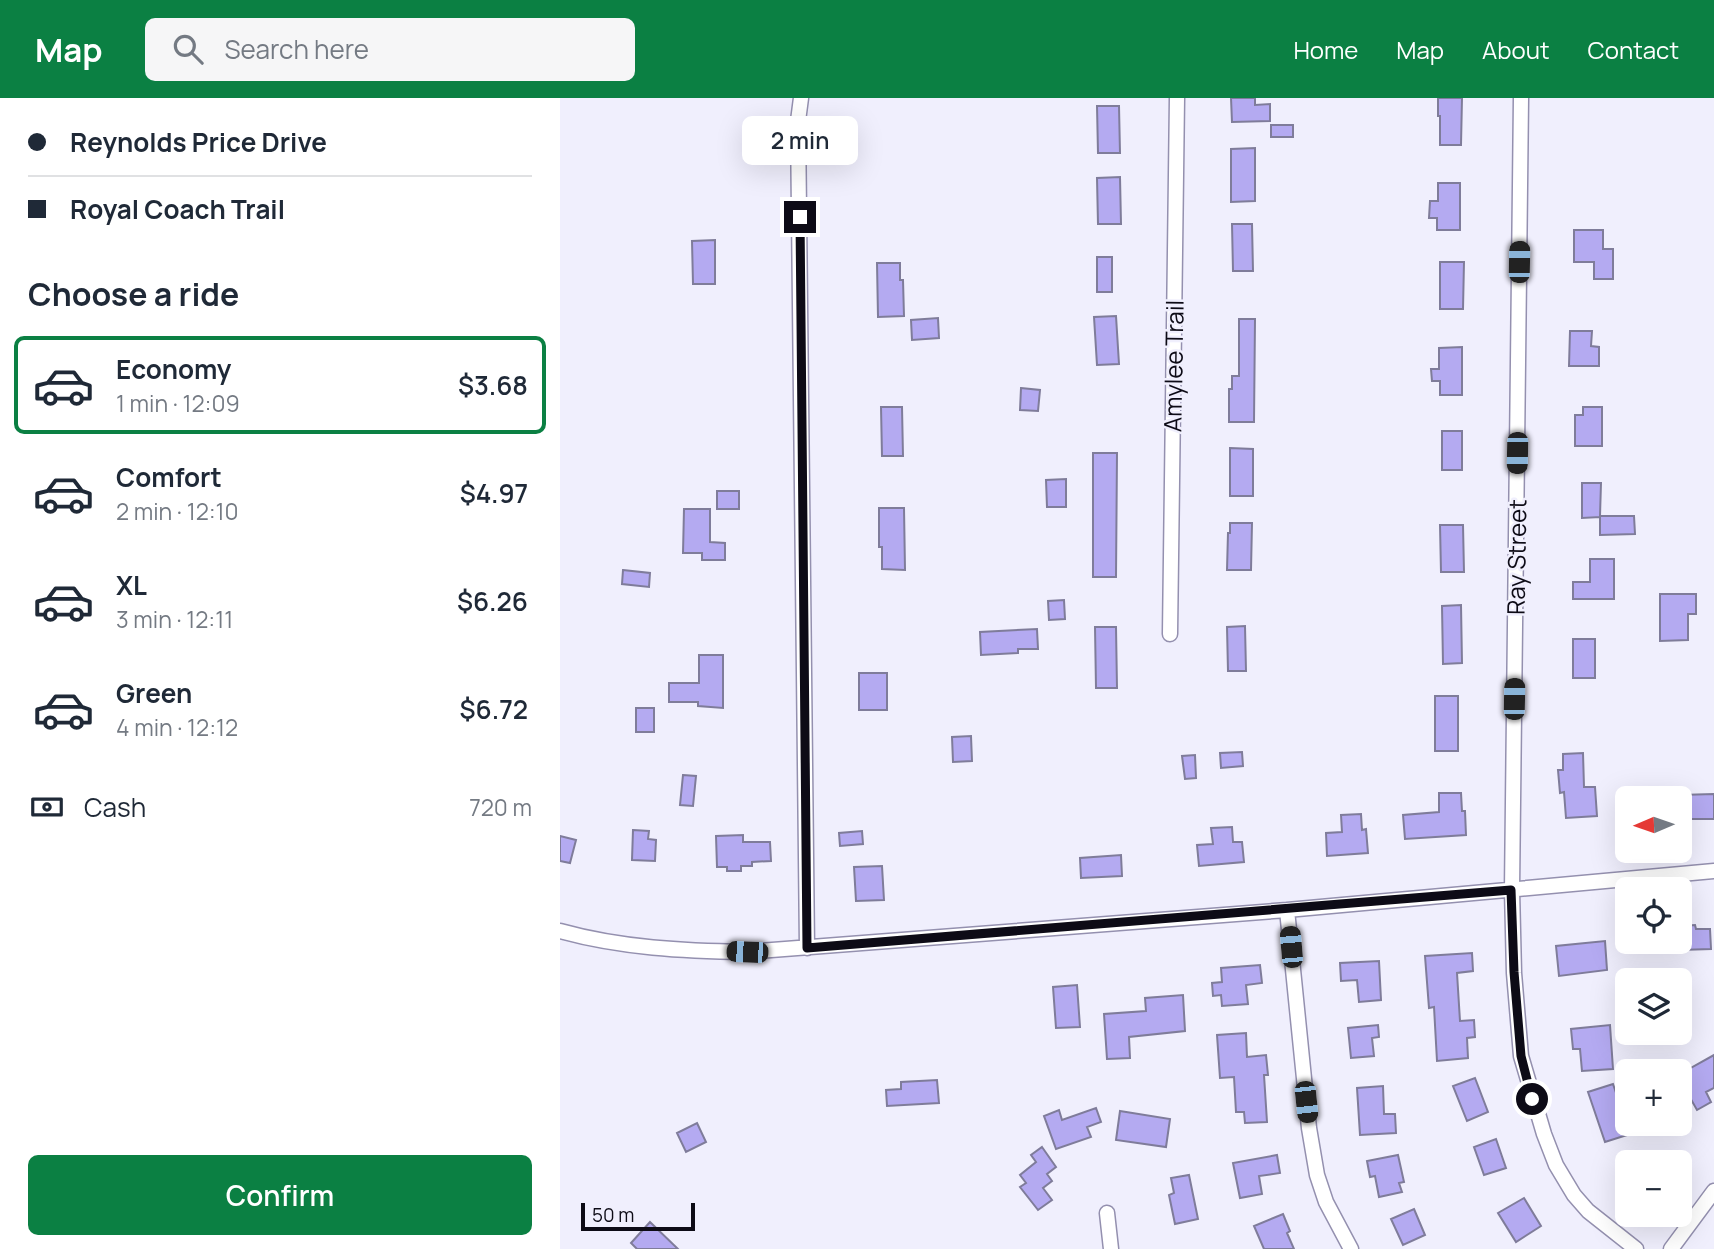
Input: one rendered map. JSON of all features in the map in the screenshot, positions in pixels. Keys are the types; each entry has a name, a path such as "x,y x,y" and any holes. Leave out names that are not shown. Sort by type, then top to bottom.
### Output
{"street":[{"path":"801,98 798,121 807,948"},
{"name":"Amylee Trail","path":"1170,635 1177,98"},
{"name":"Ray Street","path":"1521,98 1511,890 1521,1056 1544,1135 1556,1165 1574,1195 1588,1211 1636,1249"},
{"path":"560,931 634,946 688,951 747,952 1287,910 1714,871"},
{"path":"1287,910 1309,1128 1317,1175 1326,1202 1351,1249"},
{"path":"1671,1249 1714,1191"},
{"path":"1107,1213 1111,1249"}],"building":[{"path":"1231,98 1255,98 1255,105 1270,104 1270,121 1232,122"},
{"path":"1438,98 1462,98 1461,145 1440,145"},
{"path":"1097,106 1119,106 1120,153 1098,153"},
{"path":"1271,125 1293,125 1293,137 1271,137"},
{"path":"1255,148 1255,201 1231,202 1231,149"},
{"path":"1120,177 1121,224 1098,224 1097,178"},
{"path":"1438,183 1460,183 1460,230 1437,230 1437,218 1429,218 1430,201 1438,201"},
{"path":"1232,224 1252,224 1253,271 1233,271"},
{"path":"1574,230 1603,230 1603,249 1613,249 1613,279 1594,279 1594,262 1574,262"},
{"path":"715,240 715,284 693,284 692,241"},
{"path":"1097,257 1112,257 1112,292 1097,292"},
{"path":"1440,262 1464,262 1463,309 1440,309"},
{"path":"877,263 900,263 904,316 878,317"},
{"path":"1116,316 1119,364 1097,365 1094,317"},
{"path":"938,318 939,338 912,340 911,320"},
{"path":"1239,319 1255,319 1254,422 1229,422 1229,389 1232,389 1232,376 1239,376"},
{"path":"1570,331 1592,331 1591,346 1599,347 1599,366 1569,366"},
{"path":"1462,347 1462,395 1440,395 1440,381 1432,381 1431,369 1439,369 1439,348"},
{"path":"1021,388 1040,390 1038,411 1020,410"},
{"path":"881,407 902,407 903,456 882,456"},
{"path":"1583,407 1602,407 1602,446 1575,446 1575,415 1583,415"},
{"path":"1442,431 1462,431 1462,470 1442,470"},
{"path":"1230,448 1253,449 1253,496 1230,496"},
{"path":"1093,453 1117,453 1116,577 1093,577"},
{"path":"1066,479 1066,507 1047,507 1046,480"},
{"path":"1582,483 1601,483 1600,516 1634,516 1635,534 1600,535 1600,517 1582,518"},
{"path":"717,491 739,491 739,509 717,509"},
{"path":"879,508 904,508 905,570 882,569"},
{"path":"684,509 710,509 710,542 725,543 725,560 702,560 702,553 683,553"},
{"path":"1230,523 1252,523 1251,570 1227,570"},
{"path":"1440,525 1463,525 1464,572 1441,572"},
{"path":"1590,559 1614,559 1614,599 1573,599 1573,582 1590,582"},
{"path":"623,570 650,573 649,587 622,584"},
{"path":"1660,594 1696,594 1696,614 1688,614 1688,640 1660,641"},
{"path":"1064,600 1065,619 1049,620 1048,601"},
{"path":"1461,605 1462,663 1443,664 1442,606"},
{"path":"1245,626 1246,671 1228,671 1227,627"},
{"path":"1095,627 1116,627 1117,688 1096,688"},
{"path":"1037,629 1038,649 981,655 980,632"},
{"path":"1573,639 1595,639 1595,678 1573,678"},
{"path":"699,655 723,655 723,708 698,706 698,702 669,702 669,683 699,683"},
{"path":"859,673 887,673 887,710 859,710"},
{"path":"1435,696 1458,696 1458,751 1435,751"},
{"path":"636,708 654,708 654,732 636,732"},
{"path":"971,736 972,761 953,762 952,737"},
{"path":"1242,752 1243,766 1221,768 1220,753"},
{"path":"1583,753 1584,787 1595,787 1597,816 1566,818 1564,792 1560,793 1558,770 1563,770 1563,754"},
{"path":"1195,755 1196,778 1185,779 1182,756"},
{"path":"683,775 696,776 693,806 680,805"},
{"path":"1439,793 1461,793 1466,835 1405,839 1403,815 1439,812"},
{"path":"1714,794 1714,819 1692,819 1692,795"},
{"path":"1361,814 1362,830 1366,829 1368,853 1327,856 1326,833 1342,832 1341,815"},
{"path":"1232,827 1233,842 1242,842 1244,862 1199,866 1197,845 1213,844 1211,828"},
{"path":"633,830 649,831 648,839 656,840 655,861 632,860"},
{"path":"862,831 863,844 840,846 839,833"},
{"path":"743,835 743,842 770,842 771,861 752,862 752,866 741,866 741,871 727,871 727,867 717,867 716,836"},
{"path":"560,836 576,840 570,863 560,861"},
{"path":"1121,855 1122,876 1081,878 1080,858"},
{"path":"882,866 884,900 856,901 854,867"},
{"path":"1692,925 1695,925 1696,929 1710,929 1711,949 1692,950"},
{"path":"1605,941 1607,970 1559,976 1556,946"},
{"path":"1472,953 1473,971 1457,973 1460,1021 1474,1020 1475,1037 1467,1038 1468,1058 1437,1061 1434,1007 1429,1008 1425,956"},
{"path":"1379,961 1381,1000 1359,1002 1357,980 1341,981 1340,963"},
{"path":"1260,965 1262,983 1246,985 1248,1004 1222,1006 1221,995 1213,996 1212,983 1222,982 1221,968"},
{"path":"1077,985 1080,1027 1056,1028 1053,987"},
{"path":"1183,995 1185,1031 1129,1037 1130,1058 1107,1059 1104,1014 1146,1011 1145,998"},
{"path":"1378,1025 1379,1037 1372,1038 1374,1056 1351,1058 1348,1028"},
{"path":"1610,1025 1613,1069 1582,1071 1580,1049 1573,1049 1571,1029"},
{"path":"1246,1033 1247,1057 1266,1055 1268,1075 1264,1075 1267,1122 1245,1123 1244,1112 1236,1112 1234,1077 1220,1078 1217,1035"},
{"path":"1714,1055 1714,1088 1706,1092 1711,1102 1697,1110 1692,1101 1692,1067"},
{"path":"1475,1078 1488,1112 1467,1121 1453,1086"},
{"path":"937,1080 939,1103 887,1106 886,1090 901,1089 901,1082"},
{"path":"1613,1084 1615,1136 1624,1136 1605,1142 1588,1092"},
{"path":"1383,1086 1384,1114 1395,1114 1396,1133 1360,1135 1357,1088"},
{"path":"1096,1108 1101,1122 1087,1127 1091,1137 1056,1149 1044,1116 1059,1110 1062,1120"},
{"path":"1120,1111 1170,1119 1166,1147 1116,1140"},
{"path":"697,1123 706,1142 686,1152 677,1133"},
{"path":"1496,1139 1506,1168 1484,1175 1474,1147"},
{"path":"1042,1147 1056,1167 1047,1174 1052,1181 1043,1188 1052,1200 1038,1210 1020,1187 1026,1183 1020,1175 1036,1162 1031,1155"},
{"path":"1277,1155 1280,1173 1259,1176 1262,1194 1240,1198 1233,1163"},
{"path":"1398,1155 1404,1182 1399,1183 1402,1192 1379,1197 1375,1176 1370,1177 1367,1161"},
{"path":"1189,1175 1198,1219 1175,1224 1169,1195 1174,1193 1171,1178"},
{"path":"1524,1198 1541,1226 1516,1242 1498,1213"},
{"path":"1414,1209 1425,1235 1403,1245 1391,1219"},
{"path":"1283,1214 1294,1249 1264,1249 1254,1226"},
{"path":"650,1222 678,1249 637,1249 631,1243"}],"route":[{"path":"800,217 807,948 1511,890 1521,1056 1532,1099"}]}
